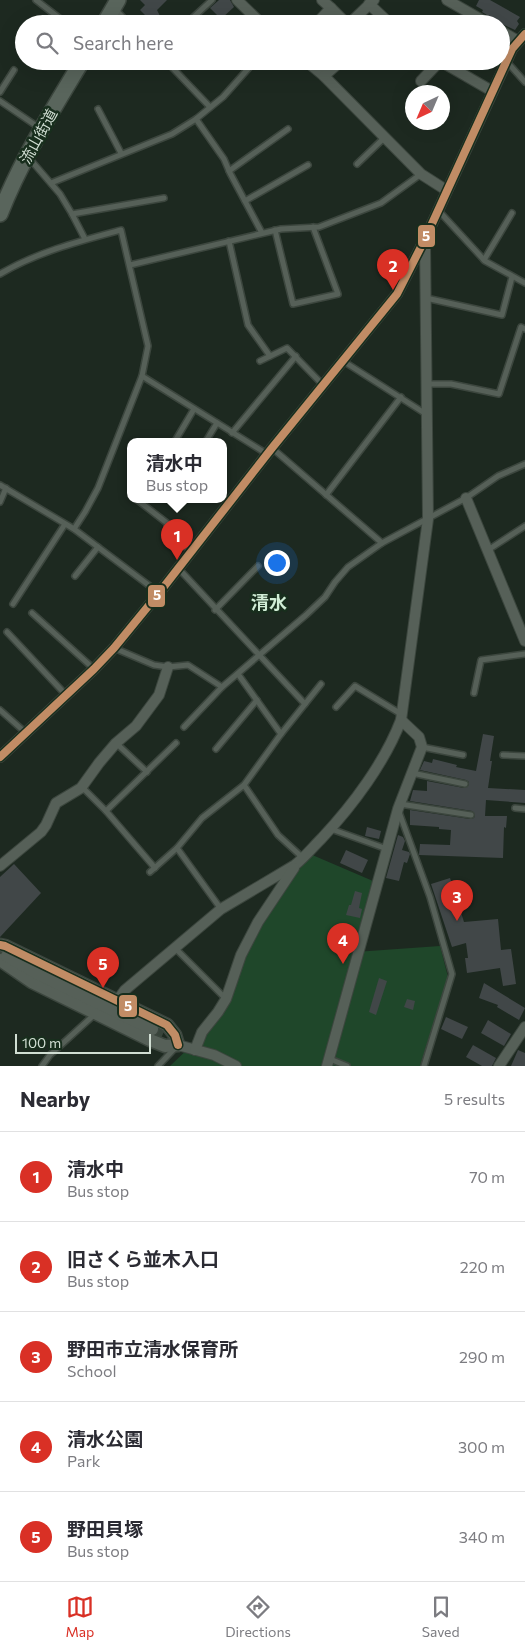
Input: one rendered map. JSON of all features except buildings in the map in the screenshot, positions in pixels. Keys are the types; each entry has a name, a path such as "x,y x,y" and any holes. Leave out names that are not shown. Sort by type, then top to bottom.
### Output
{"main road":[{"path":"109,15 116,4"},
{"name":"流山街道","path":"2,206 41,129 77,70"}],"street":[{"path":"237,0 253,15"},
{"path":"322,0 338,15"},
{"path":"447,0 473,15"},
{"path":"358,15 372,2 382,15"},
{"path":"324,15 331,8"},
{"path":"510,53 522,37"},
{"path":"317,70 421,174 446,190"},
{"path":"324,76 330,70"},
{"path":"421,81 432,70"},
{"path":"454,70 492,91"},
{"path":"0,757 114,648 269,451 397,294 424,239 500,70"},
{"path":"195,1050 202,1032 226,999 242,955 258,922 280,887 299,862 331,829 358,796 379,763 396,731 401,717 428,519 424,239"},
{"path":"466,498 525,641"},
{"path":"0,866 40,832 46,825 56,803 82,787 116,743 136,726 159,695 168,667"},
{"path":"329,1062 399,806 422,747 420,737 401,717"},
{"path":"117,1001 125,990 221,909 299,862"},
{"path":"0,946 5,946 167,1025 175,1035 178,1045"},
{"path":"0,951 39,974 152,1029"},
{"path":"0,960 32,982 165,1046 178,1045 214,1056 236,1066"},
{"path":"499,1066 525,1026"}],"lane":[{"path":"36,0 55,15"},
{"path":"196,15 212,0"},
{"path":"116,4 123,15"},
{"path":"510,68 525,82"},
{"path":"0,92 14,70"},
{"path":"175,70 210,107"},
{"path":"51,183 172,134 196,119 223,97 246,70"},
{"path":"0,101 41,129"},
{"path":"98,109 121,154"},
{"path":"196,119 224,159 262,233"},
{"path":"229,171 288,129"},
{"path":"356,164 385,137"},
{"path":"27,156 51,183 72,214 85,239"},
{"path":"245,201 308,164"},
{"path":"130,265 274,230 319,226 381,203 421,174"},
{"path":"72,214 164,198"},
{"path":"437,209 484,260 525,283"},
{"path":"484,260 512,213"},
{"path":"274,230 293,304 338,294 313,227"},
{"path":"0,274 32,258 85,239 121,230 148,346 142,376 98,488 74,529"},
{"path":"229,241 248,325 270,356"},
{"path":"425,298 502,315 512,277"},
{"path":"426,384 451,384 499,394 521,327 525,328"},
{"path":"260,361 288,348 324,385"},
{"path":"232,433 296,356"},
{"path":"344,361 427,415"},
{"path":"142,376 232,433 269,451 326,495 382,543"},
{"path":"326,495 401,397"},
{"path":"177,438 194,409"},
{"path":"208,438 217,423"},
{"path":"184,727 222,687 326,597 335,582 348,567 382,543 466,498 498,476 525,464"},
{"path":"0,485 74,529 159,593"},
{"path":"0,502 6,488"},
{"path":"141,503 167,523 167,532 191,552"},
{"path":"13,604 65,524"},
{"path":"488,550 525,526"},
{"path":"75,576 98,547"},
{"path":"215,610 258,566"},
{"path":"178,568 215,610 305,704"},
{"path":"32,613 94,669"},
{"path":"7,632 66,695"},
{"path":"114,648 154,665 168,667 188,665 222,687"},
{"path":"474,693 481,660 525,654"},
{"path":"238,674 282,734"},
{"path":"82,787 106,811 153,870 177,848 202,818 244,786 321,684"},
{"path":"336,707 355,686 401,717"},
{"path":"216,749 257,700"},
{"path":"0,710 26,734"},
{"path":"116,743 147,772"},
{"path":"106,811 176,744"},
{"path":"422,747 463,755"},
{"path":"503,755 525,756"},
{"path":"411,773 466,784"},
{"path":"244,786 299,862"},
{"path":"424,1066 452,974 430,897 399,806 472,814"},
{"path":"515,808 525,809"},
{"path":"331,829 387,849"},
{"path":"177,848 221,909"},
{"path":"175,948 226,999"},
{"path":"42,1066 50,1055 96,1013"},
{"path":"158,1066 178,1045"},
{"path":"329,1062 347,1066"}],"green space":[{"path":"310,854 373,881 355,952 440,946 448,977 420,1066 170,1066 213,1025 252,937 278,892"}],"tunnel":[{"path":"152,1029 182,1043"}],"transit line":[{"name":"5","path":"510,53 525,34"},
{"name":"5","path":"0,757 114,648 397,294 425,239 502,70"},
{"name":"5","path":"0,945 167,1025 175,1035 178,1045"}],"place":[{"name":"旧さくら並木入口","path":"393,290"},
{"name":"清水中","path":"177,560"},
{"name":"野田市立清水保育所","path":"457,921"},
{"name":"清水公園","path":"343,964"},
{"name":"野田貝塚","path":"103,988"}],"district":[{"name":"清水","path":"269,602"}]}
